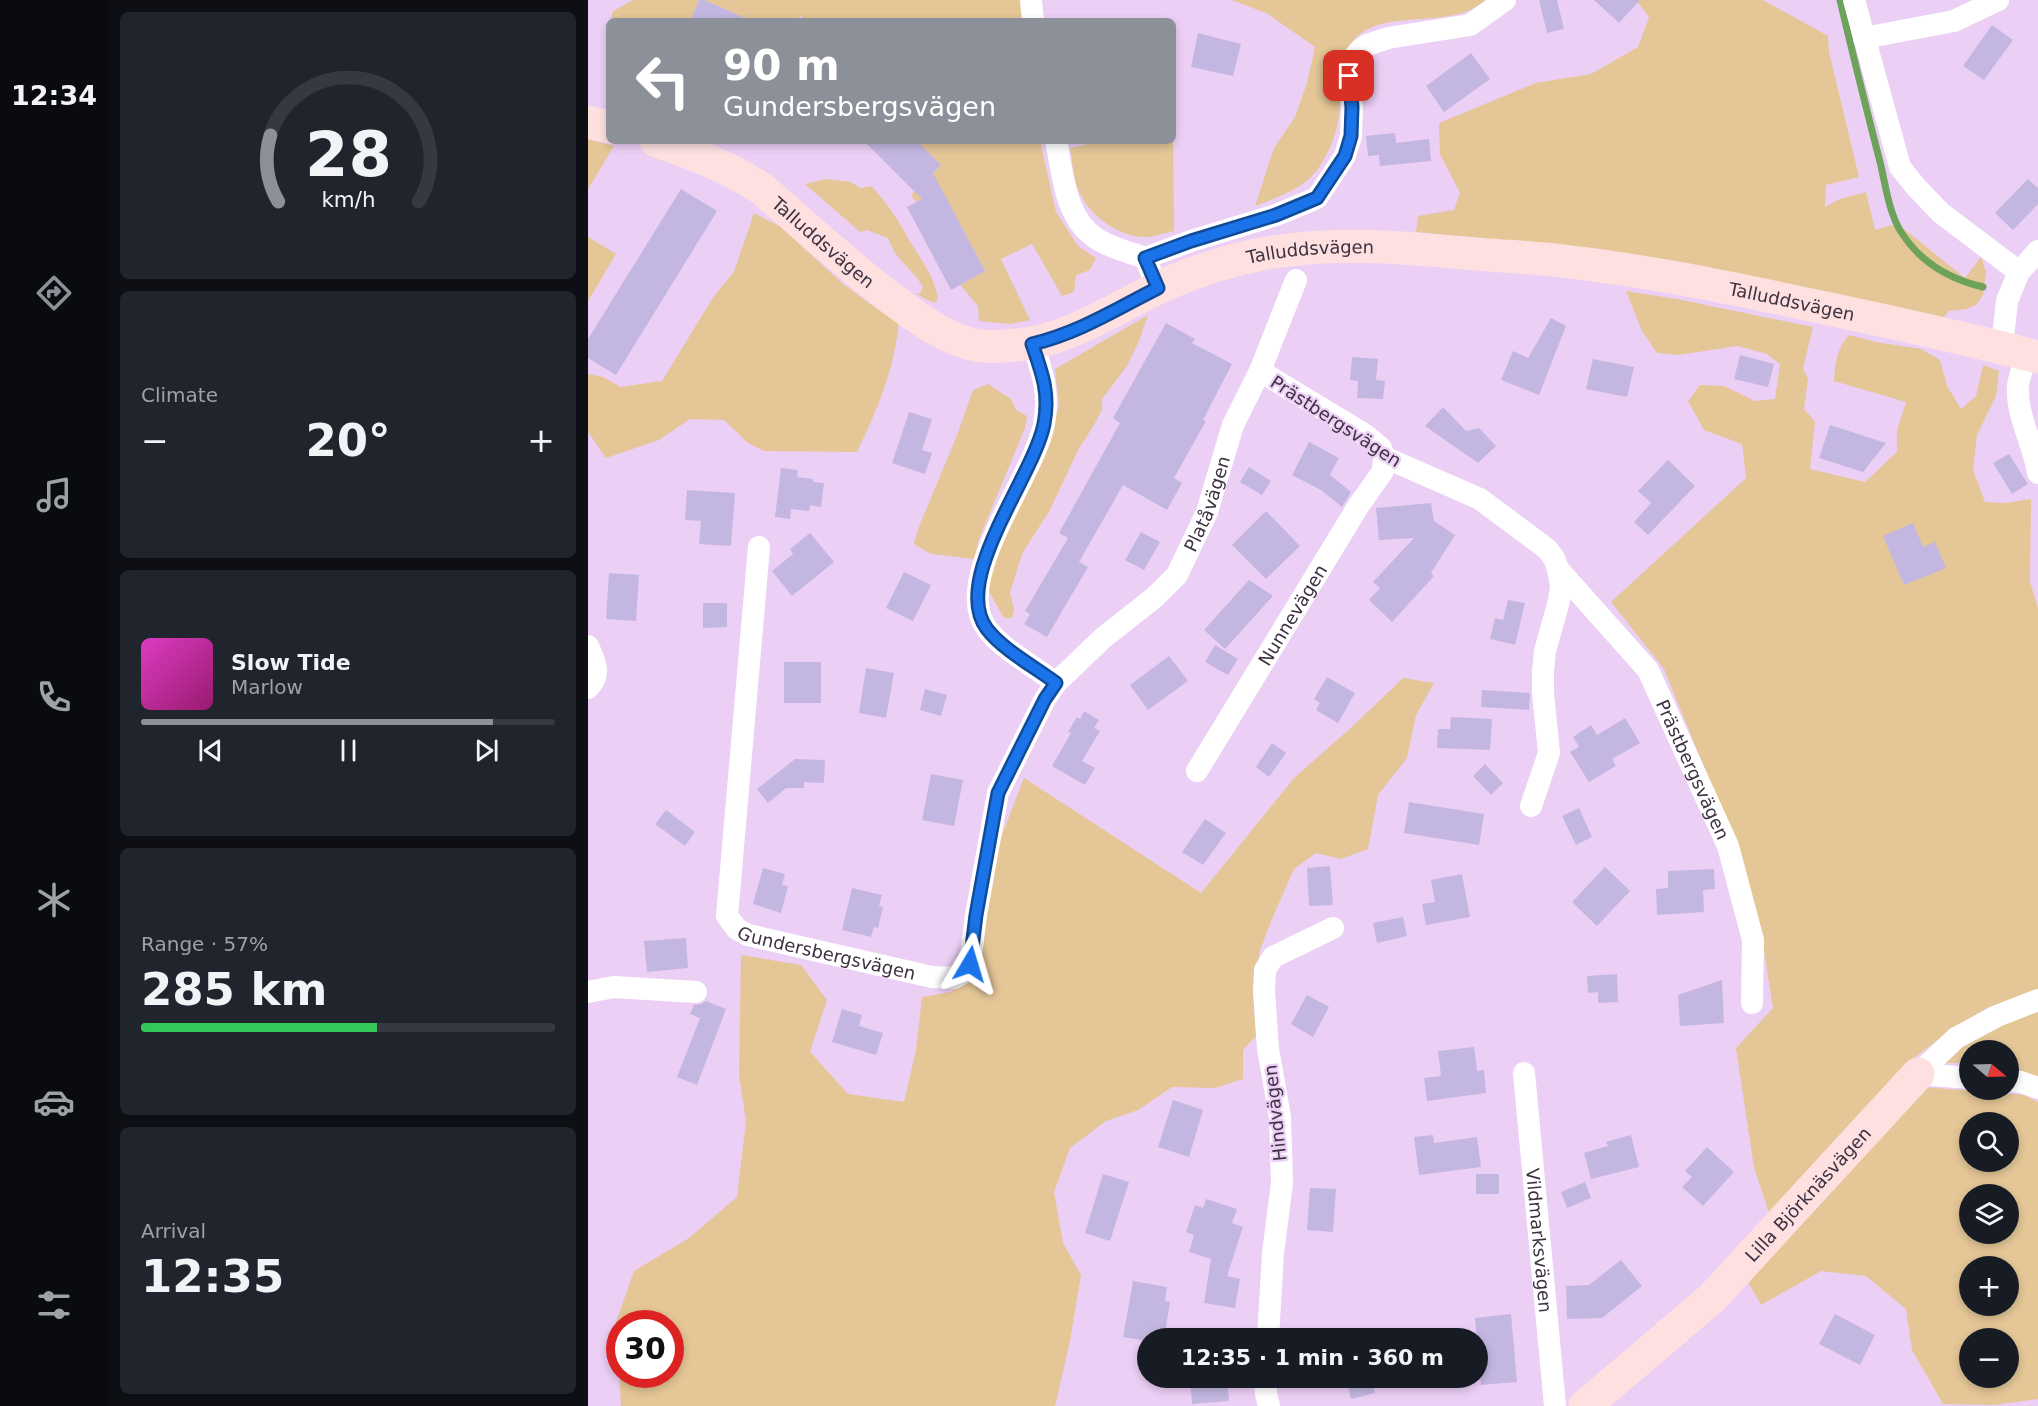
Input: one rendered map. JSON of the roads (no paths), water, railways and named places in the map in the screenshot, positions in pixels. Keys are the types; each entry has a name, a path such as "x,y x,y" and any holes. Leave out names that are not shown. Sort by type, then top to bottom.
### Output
{"street":[{"path":"1032,0 1033,18"},
{"path":"1057,144 1072,209 1082,225 1096,238 1145,258 1191,241 1276,215 1317,198 1345,156 1351,136 1352,107 1349,76 1354,57 1360,50 1367,45 1388,38 1470,25 1505,0"},
{"path":"1854,0 1900,167 1941,213 2019,272"},
{"path":"1864,38 1954,21 1998,0"},
{"path":"588,122 606,126"},
{"name":"Talluddsvägen","path":"664,144 733,170 762,189 872,284 931,327 954,338 977,345 995,347 1032,344 1052,339 1090,324 1158,288 1240,258 1293,249 1351,246 1568,261 1660,275 1734,289 2022,353"},
{"path":"2038,250 2019,272 2007,301 2022,353 2018,385 2019,406 2038,473"},
{"path":"1145,258 1158,288"},
{"name":"Platåvägen","path":"1056,683 1103,638 1155,597 1177,574 1207,512 1233,425 1260,371 1296,280"},
{"path":"1032,344 1046,384 1047,403 1044,425 1037,450 991,544 980,577 978,593 981,617 986,628 998,641 1056,683"},
{"name":"Prästbergsvägen","path":"1260,371 1366,436 1381,448 1384,457 1480,500 1547,549 1558,569 1648,670 1728,846 1753,940 1752,1003"},
{"name":"Nunnevägen","path":"1197,771 1359,505 1383,471 1384,457"},
{"name":"Gundersbergsvägen","path":"759,547 727,916 737,929 748,934 942,979 954,978 965,972 970,964 976,915 998,793 1045,699 1056,683"},
{"path":"1531,806 1549,753 1543,671 1545,651 1560,593 1558,569"},
{"path":"588,646 596,664 597,673 594,682 588,688"},
{"name":"Hindvägen","path":"1269,1328 1273,1253 1282,1183 1280,1117 1268,1049 1265,970 1273,957 1333,928"},
{"path":"588,992 614,987 696,992"},
{"name":"Lilla Björknäsvägen","path":"1585,1406 1712,1299 1918,1074 1956,1038 1997,1016 2038,1000"},
{"name":"Vildmarksvägen","path":"1524,1073 1555,1406"},
{"path":"1918,1074 1959,1077"},
{"path":"2019,1082 2038,1088"},
{"path":"1266,1388 1269,1406"}],"waterway":[{"path":"1840,0 1888,200 1897,224 1909,243 1936,268 1970,284 1983,287"}]}
